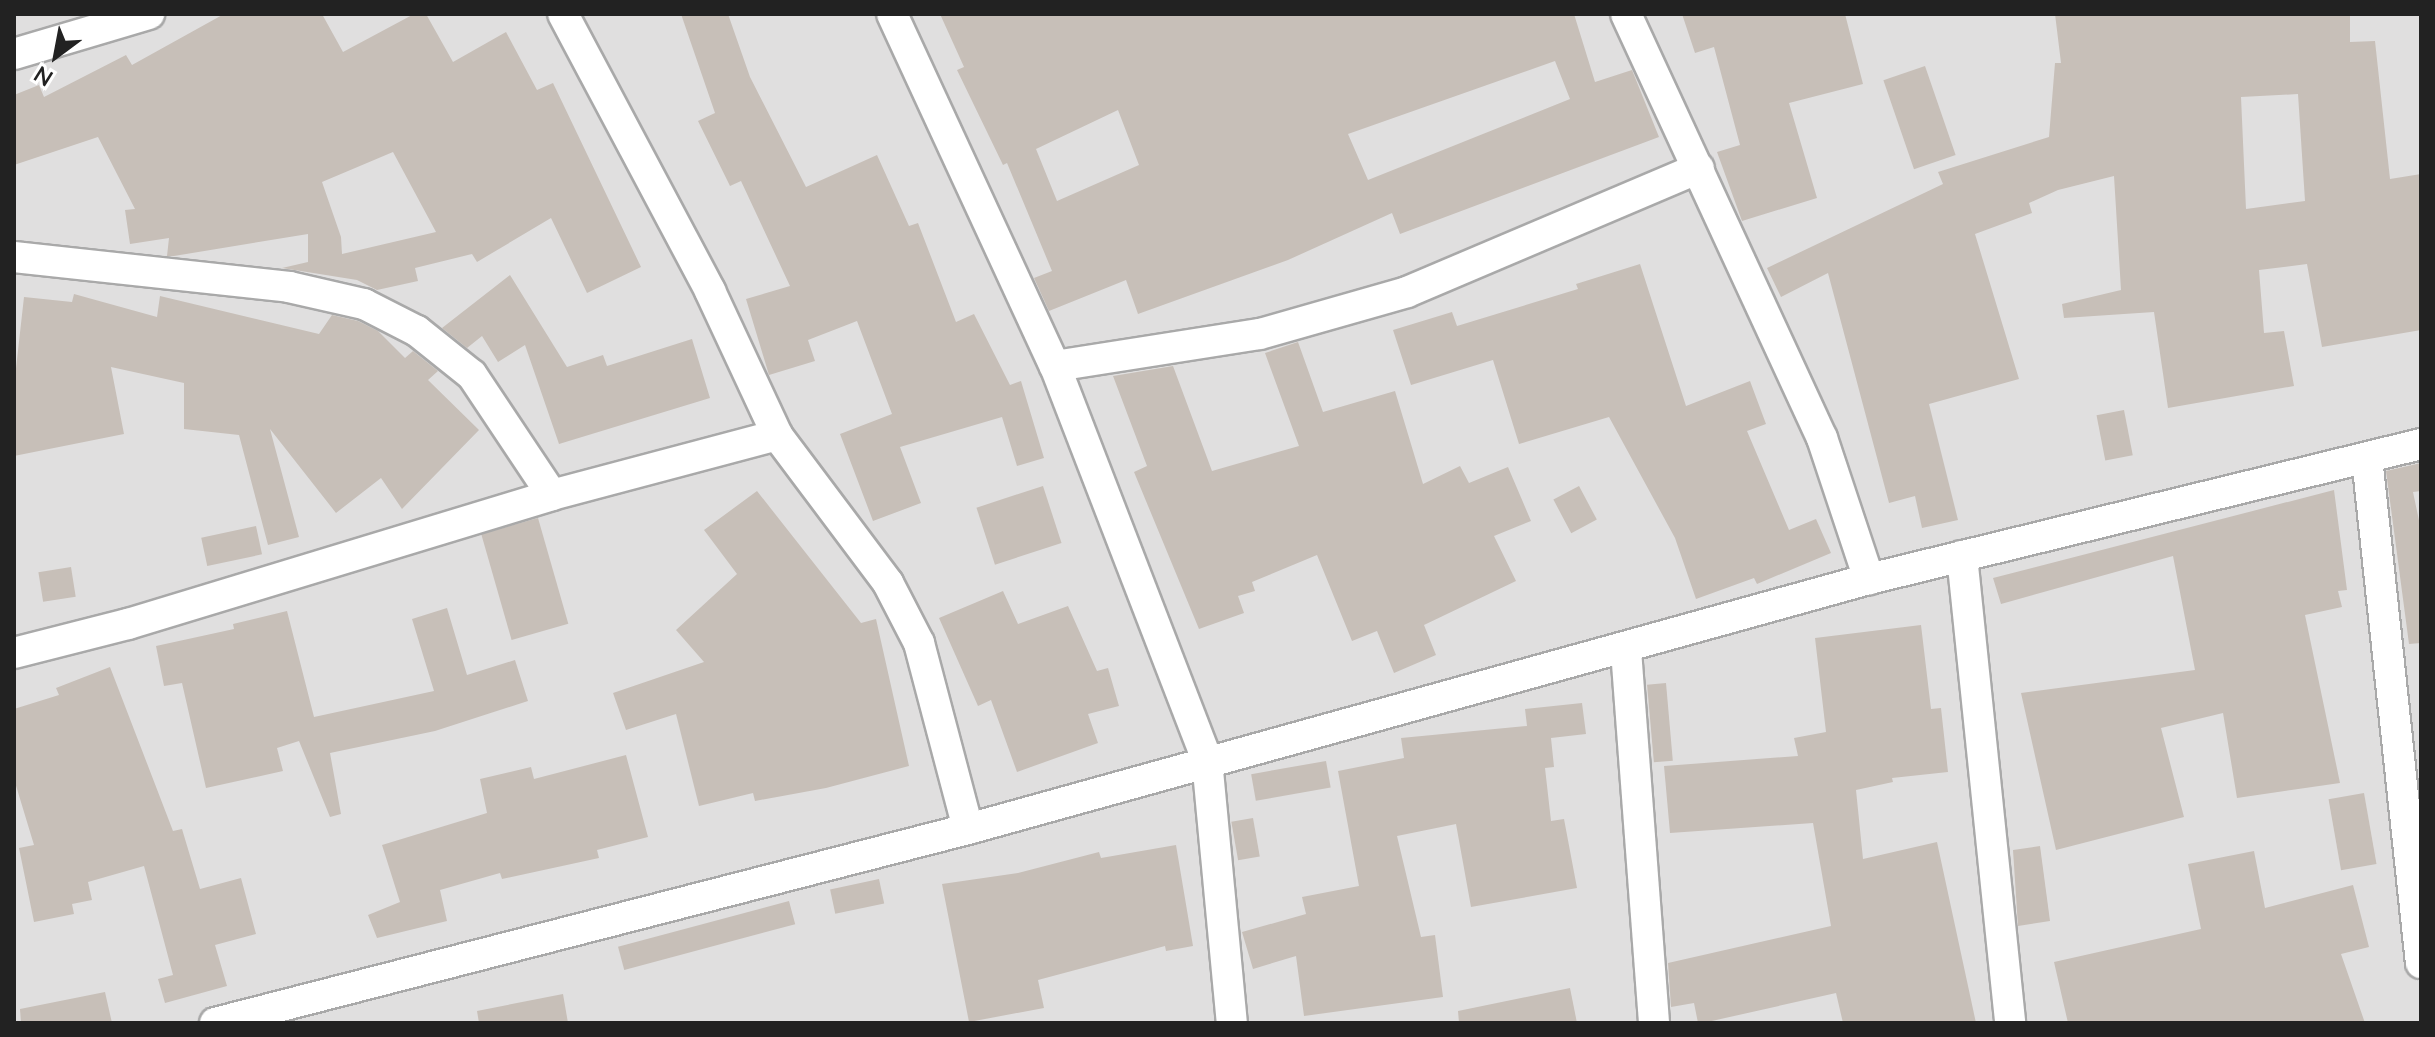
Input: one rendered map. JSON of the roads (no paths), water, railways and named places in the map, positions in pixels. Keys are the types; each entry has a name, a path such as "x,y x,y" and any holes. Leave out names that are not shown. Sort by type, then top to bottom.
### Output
{"street":[{"path":"14,54 149,14"},
{"path":"563,14 710,291 777,435 888,583 919,643 968,829"},
{"path":"892,14 1055,366 1207,760 1232,1023"},
{"path":"1626,14 1822,438 1869,579"},
{"path":"1055,366 1260,334 1407,292 1699,168"},
{"path":"14,257 289,287 364,304 417,331 472,375 552,495"},
{"path":"14,653 128,624 552,495 777,435"},
{"path":"215,1023 968,829 1207,760 1626,650 1869,579 2421,444"},
{"path":"2367,458 2418,869 2421,963"},
{"path":"1962,556 2010,1023"},
{"path":"1626,650 1654,1023"}]}
